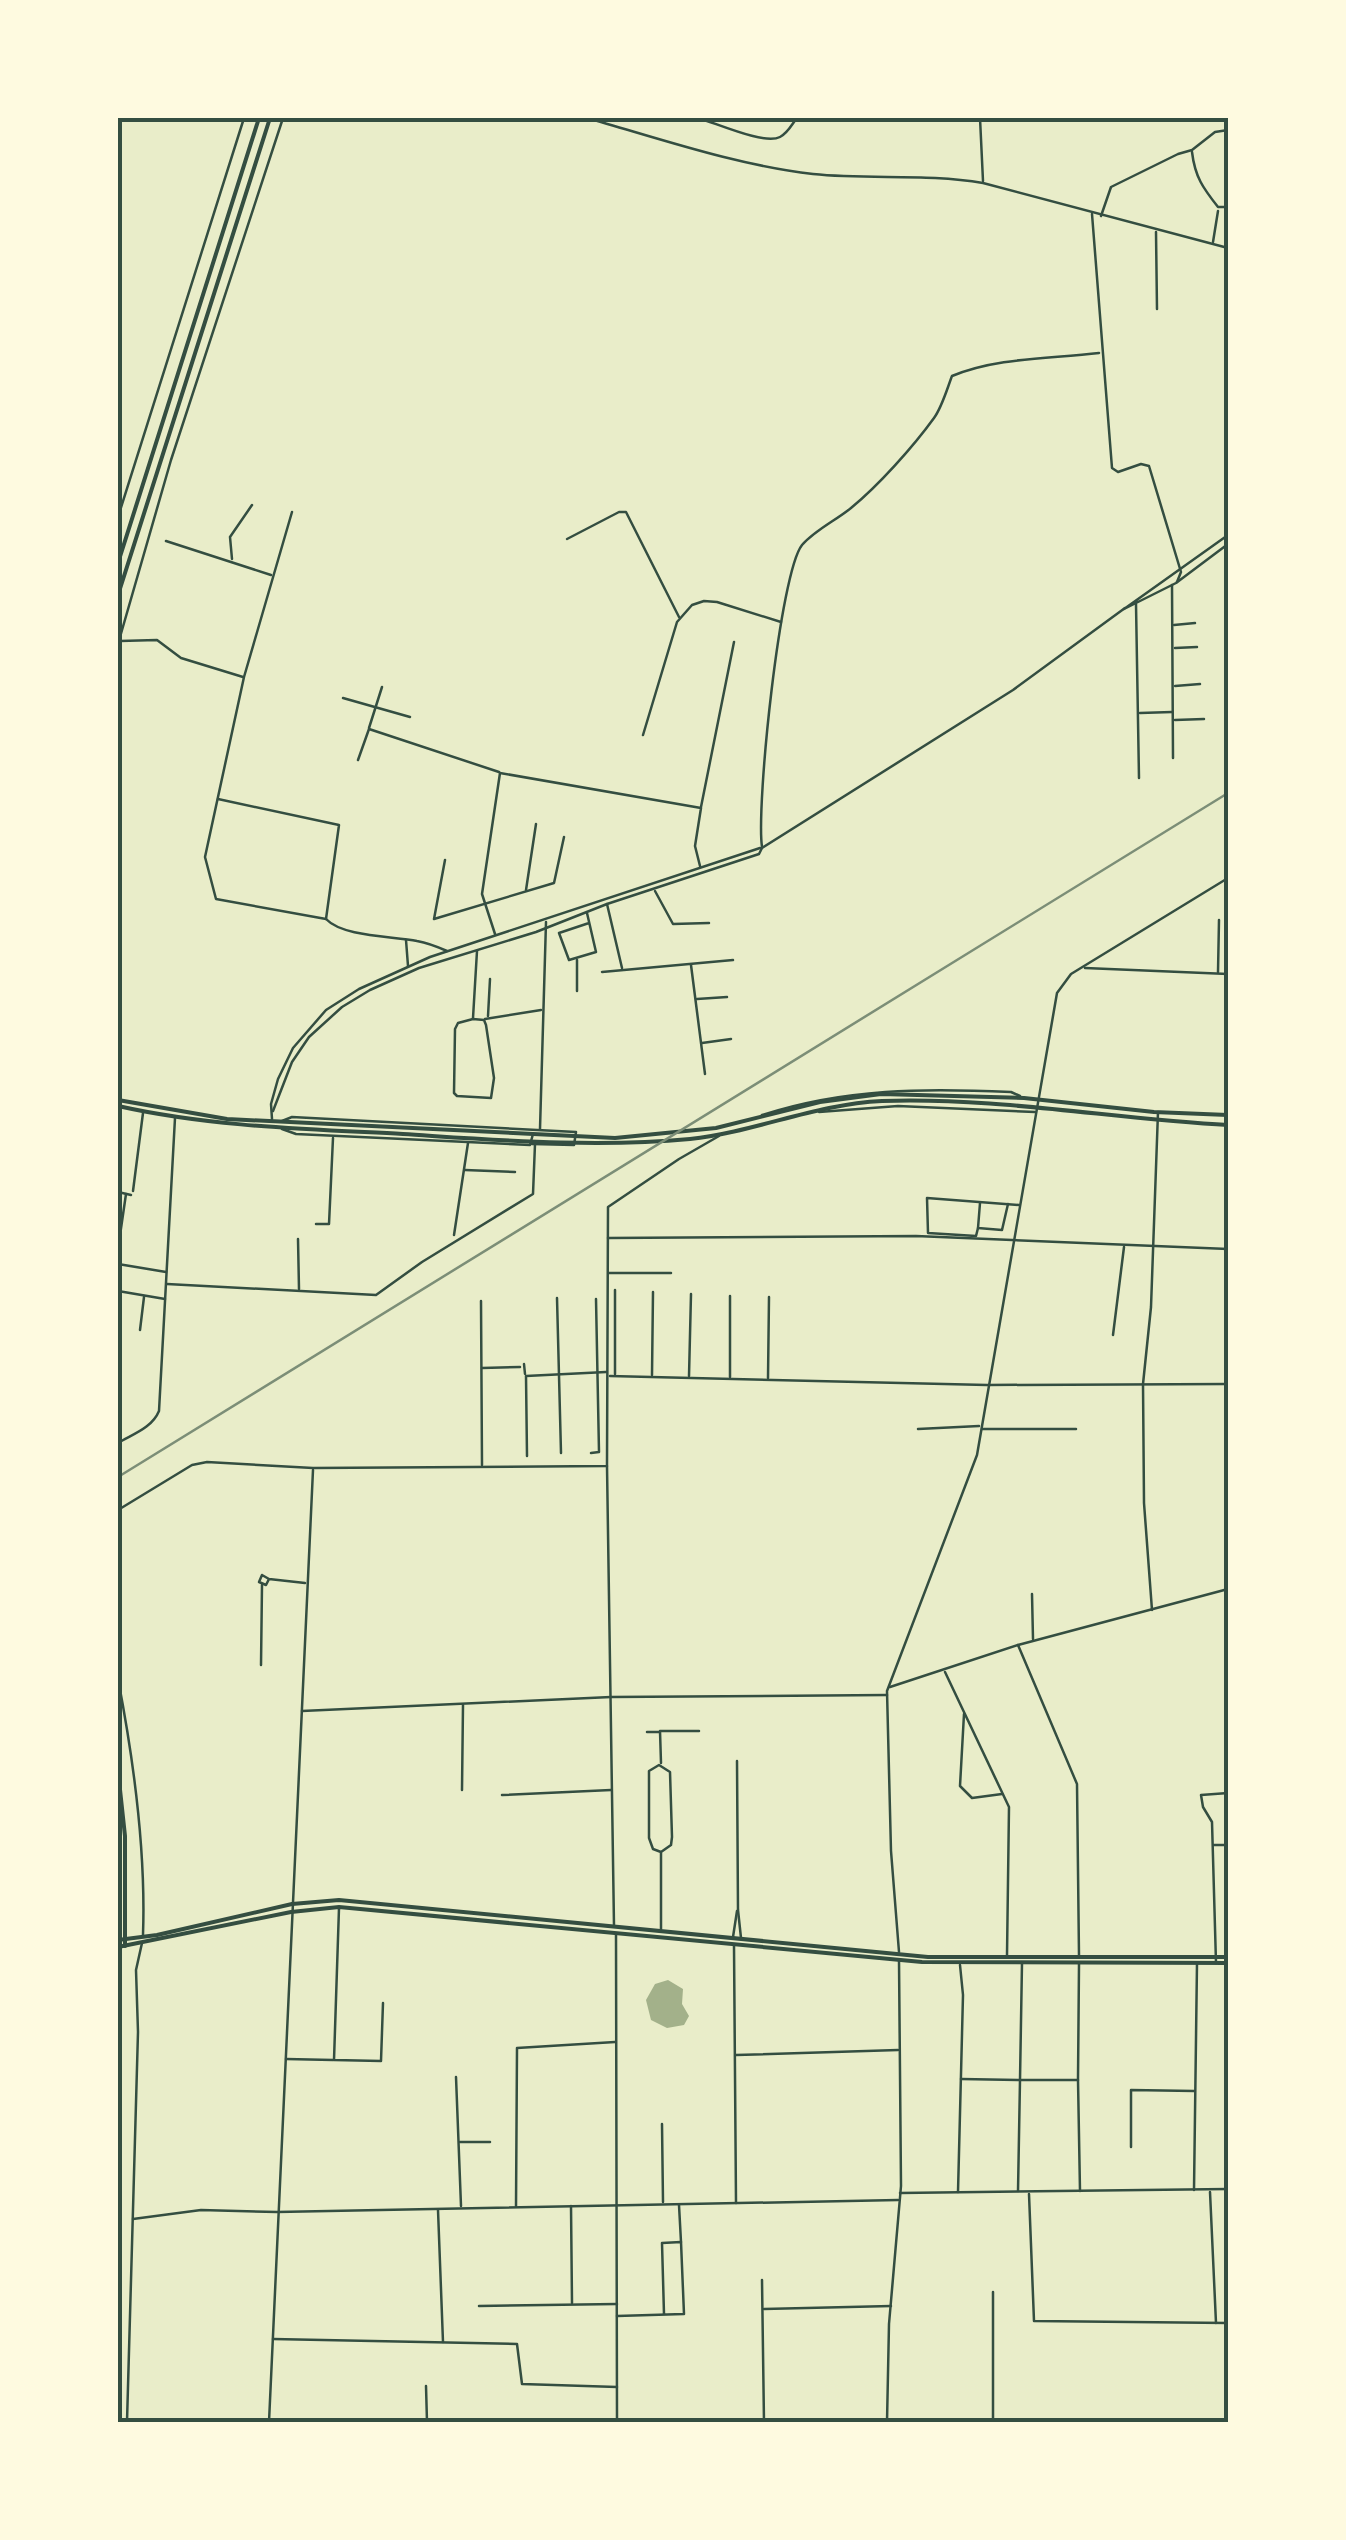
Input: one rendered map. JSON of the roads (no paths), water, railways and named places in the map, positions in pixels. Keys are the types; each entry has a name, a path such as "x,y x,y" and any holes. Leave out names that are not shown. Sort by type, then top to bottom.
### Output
{"main road":[{"path":"118,563 258,118"},
{"path":"118,595 270,118"},
{"path":"118,1103 175,1115 615,1138 716,1128 820,1102 881,1094 1010,1101 1036,1110 1228,1125"},
{"path":"118,1103 143,1111 280,1129 624,1145 726,1134 794,1115 868,1102 1024,1098 1228,1116"},
{"path":"118,1771 124,1836 125,1943"},
{"path":"142,1940 292,1904 339,1904 661,1930 899,1957 1228,1960"},
{"path":"118,1944 339,1904 960,1963 1079,1960"}],"street":[{"path":"118,517 244,118"},
{"path":"244,677 180,658 157,640 118,642 171,460 283,118"},
{"path":"587,118 732,159 808,174 946,178 983,183 1228,248"},
{"path":"698,118 774,139 785,134 796,118"},
{"path":"980,118 983,183"},
{"path":"1101,216 1111,186 1192,150 1215,132 1228,130"},
{"path":"1192,150 1194,174 1218,208 1213,244"},
{"path":"1218,208 1228,208"},
{"path":"1092,214 1112,468 1118,472 1142,464 1150,466 1180,569 1174,584 1173,758"},
{"path":"1156,230 1158,309"},
{"path":"273,1110 300,1050 329,1017 382,984 477,948 759,854 781,622 795,556 804,542 853,506 892,468 936,416 952,376 1010,360 1038,361 1102,352"},
{"path":"232,560 230,537 252,505"},
{"path":"292,512 244,677 204,857 216,899 326,919 331,925 448,951"},
{"path":"567,538 626,512 680,618"},
{"path":"272,1128 274,1092 286,1060 320,1017 358,989 448,951 762,848 1023,683 1228,535"},
{"path":"150,536 158,538"},
{"path":"166,541 272,575"},
{"path":"1124,608 1174,584 1228,544"},
{"path":"1124,608 1174,584"},
{"path":"643,735 680,618 692,605 704,601 781,622"},
{"path":"1136,603 1139,778"},
{"path":"1173,625 1195,623"},
{"path":"700,867 695,846 734,642"},
{"path":"1173,648 1197,648"},
{"path":"1174,686 1200,684"},
{"path":"358,760 382,688"},
{"path":"343,698 410,717"},
{"path":"1138,713 1173,712"},
{"path":"1173,720 1204,718"},
{"path":"368,730 500,773 701,808"},
{"path":"495,935 482,894 500,773"},
{"path":"216,798 339,825 326,919"},
{"path":"526,891 536,824"},
{"path":"445,860 434,919 554,883 564,837"},
{"path":"887,2422 890,2306 900,2200 899,1957 889,1800 888,1687 977,1455 1037,1099 1062,982 1228,878"},
{"path":"655,889 673,924 709,923"},
{"path":"606,904 622,969"},
{"path":"586,912 589,923 596,952 569,960 560,933 589,923"},
{"path":"1218,973 1220,920"},
{"path":"540,1129 546,921"},
{"path":"405,939 408,966"},
{"path":"473,1019 477,948"},
{"path":"448,951 450,958"},
{"path":"577,958 577,991"},
{"path":"602,972 733,960"},
{"path":"690,964 705,1074"},
{"path":"1083,968 1228,974"},
{"path":"490,979 486,1019 494,1078 492,1096 457,1096 454,1089 458,1023 473,1019 486,1019 544,1010"},
{"path":"695,1000 727,996"},
{"path":"701,1043 731,1039"},
{"path":"726,1133 736,1123 792,1105 881,1090 1011,1092 1024,1098"},
{"path":"617,2422 608,1207 679,1158 726,1133 818,1112 875,1106 1036,1110"},
{"path":"118,1249 143,1111"},
{"path":"1152,1610 1144,1503 1143,1384 1158,1112"},
{"path":"118,1443 146,1428 156,1420 159,1411 175,1115"},
{"path":"280,1121 292,1117 573,1131 576,1135 574,1146 296,1134 280,1129"},
{"path":"167,1284 370,1296 382,1292 422,1262 532,1194 534,1144 530,1129"},
{"path":"316,1224 328,1224 333,1136"},
{"path":"454,1235 468,1143"},
{"path":"464,1170 515,1172"},
{"path":"118,1192 130,1193"},
{"path":"980,1202 976,1236 928,1233 926,1200 980,1202 1019,1205"},
{"path":"978,1228 1002,1230 1008,1204"},
{"path":"607,1238 916,1236 1228,1249"},
{"path":"298,1239 299,1290"},
{"path":"1113,1335 1124,1246"},
{"path":"118,1264 168,1272"},
{"path":"607,1273 671,1273"},
{"path":"615,1290 615,1376"},
{"path":"118,1291 166,1299"},
{"path":"652,1376 653,1292"},
{"path":"689,1378 691,1294"},
{"path":"140,1330 144,1296"},
{"path":"730,1296 730,1378"},
{"path":"768,1380 769,1296"},
{"path":"557,1298 561,1454"},
{"path":"592,1453 600,1452 596,1299"},
{"path":"481,1301 482,1467"},
{"path":"481,1368 522,1366 526,1376 527,1456"},
{"path":"526,1376 598,1372 615,1376 987,1385 1228,1384"},
{"path":"918,1429 1076,1429"},
{"path":"118,1510 192,1466 607,1466"},
{"path":"269,2422 313,1468"},
{"path":"260,1665 259,1578 307,1584"},
{"path":"888,1687 1034,1640 1228,1589"},
{"path":"1032,1594 1034,1640"},
{"path":"1018,1645 1077,1784 1080,2192"},
{"path":"945,1671 1008,1807 1007,1957"},
{"path":"118,1679 136,1796 144,1898 136,1970 138,2032 126,2422"},
{"path":"300,1710 611,1697 887,1695"},
{"path":"462,1704 462,1790"},
{"path":"964,1712 960,1786 972,1798 1002,1794"},
{"path":"647,1732 699,1730"},
{"path":"660,1732 661,1765"},
{"path":"737,1760 741,1938"},
{"path":"661,1765 649,1771 648,1825 651,1848 661,1852"},
{"path":"661,1765 670,1772 672,1842 661,1852 661,1930"},
{"path":"502,1795 612,1790"},
{"path":"1216,1960 1212,1822 1203,1807 1202,1794 1228,1793"},
{"path":"1213,1846 1228,1846"},
{"path":"334,2060 339,1904"},
{"path":"736,2203 734,1941 738,1910"},
{"path":"1194,2191 1197,1960"},
{"path":"958,2193 963,1995 960,1963"},
{"path":"1018,2193 1022,1963"},
{"path":"285,2058 381,2061 382,2003"},
{"path":"516,2206 517,2048 616,2042"},
{"path":"735,2055 900,2050"},
{"path":"456,2077 461,2208"},
{"path":"962,2079 1078,2080"},
{"path":"1131,2146 1132,2090 1195,2091"},
{"path":"662,2124 663,2204"},
{"path":"458,2142 490,2142"},
{"path":"900,2193 1228,2189"},
{"path":"1210,2190 1216,2323"},
{"path":"1028,2193 1034,2321 1228,2323"},
{"path":"133,2218 201,2210 277,2212 900,2200"},
{"path":"570,2204 572,2304"},
{"path":"617,2316 684,2314 679,2204"},
{"path":"438,2208 443,2342"},
{"path":"664,2314 662,2243 681,2242"},
{"path":"762,2280 764,2422"},
{"path":"993,2292 993,2422"},
{"path":"480,2306 617,2304"},
{"path":"763,2309 890,2306"},
{"path":"272,2340 517,2344 522,2384 617,2386"},
{"path":"426,2386 427,2422"}],"railway":[{"path":"118,1477 1228,793"}]}
